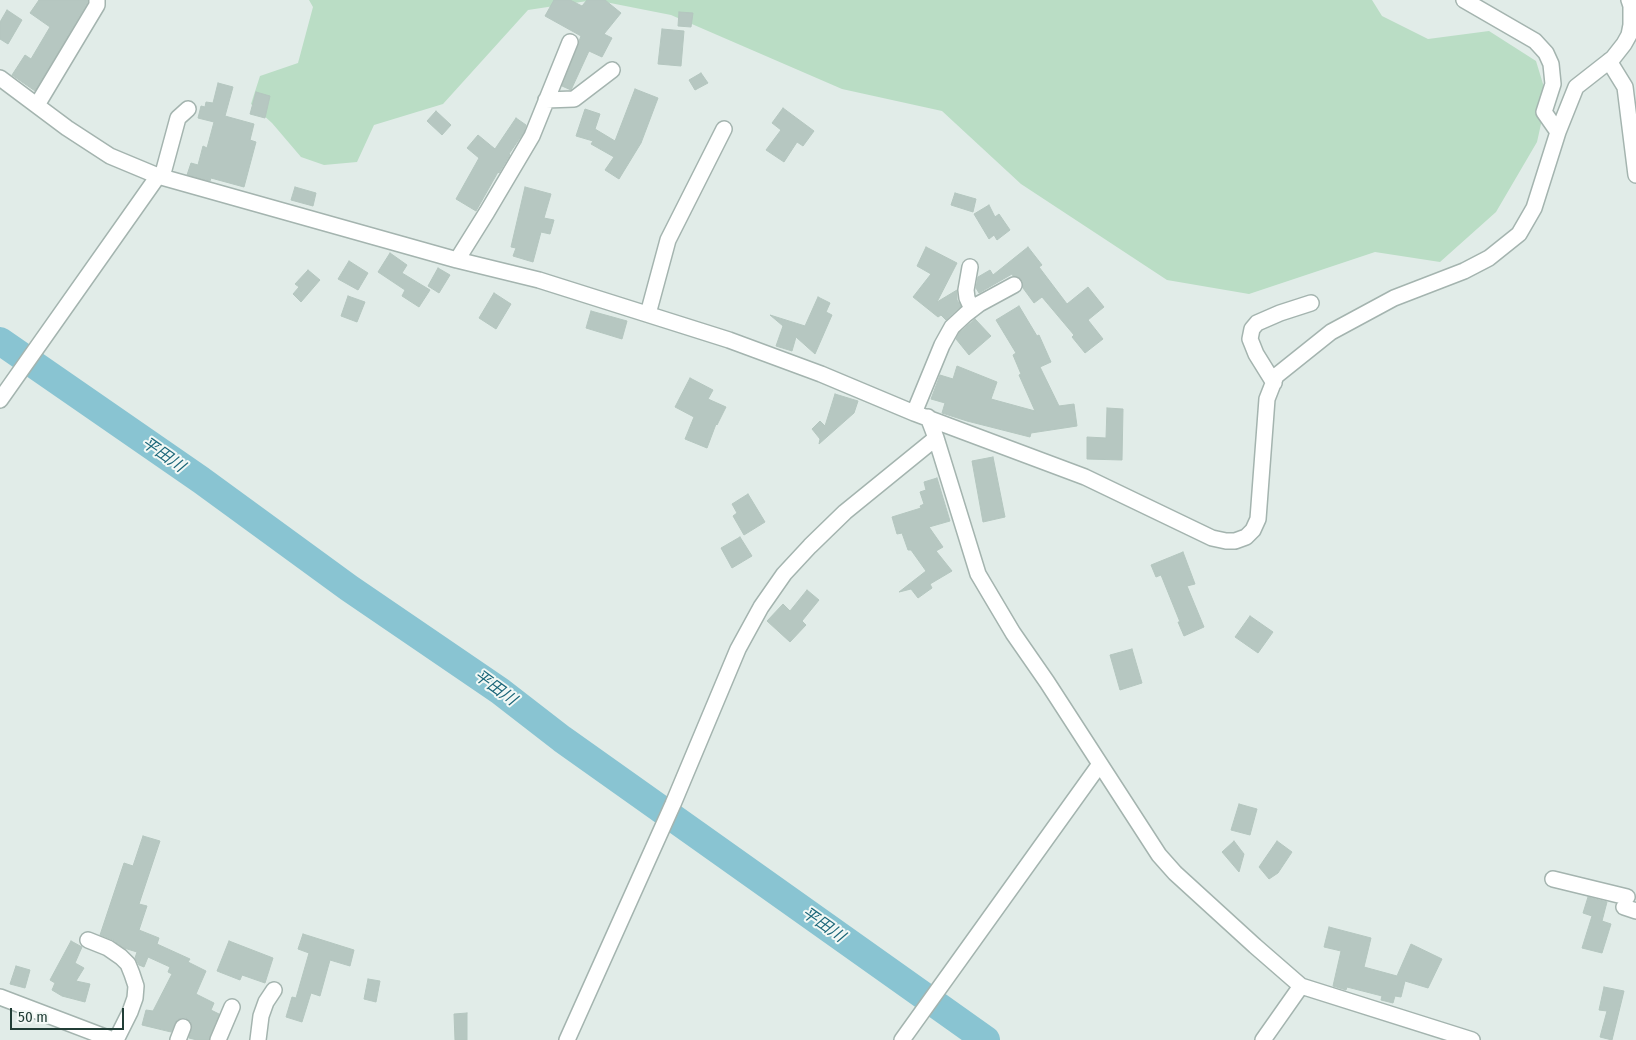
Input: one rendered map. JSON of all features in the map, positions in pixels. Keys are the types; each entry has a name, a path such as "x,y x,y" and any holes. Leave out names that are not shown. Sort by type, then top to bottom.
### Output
{"street":[{"path":"37,105 97,5 97,0"},
{"path":"1464,0 1535,41 1546,53 1551,64 1553,84 1544,112 1558,132"},
{"path":"0,78 67,128 110,156 160,177 457,260 539,280 738,343 1085,477 1212,538 1235,541 1246,537 1253,530 1258,519 1267,399 1276,376 1331,332 1394,298 1464,271 1489,258 1519,234 1534,208 1558,132 1576,87 1609,61 1624,44 1629,35 1632,25 1629,0"},
{"path":"457,260 488,212 532,136 570,42"},
{"path":"1609,61 1625,87 1636,175"},
{"path":"546,100 574,99 612,70"},
{"path":"0,400 160,177 178,118 188,109"},
{"path":"648,314 668,240 724,129"},
{"path":"970,267 966,290 972,309"},
{"path":"1014,285 972,309 952,327 942,345 921,415 936,438 978,574 1013,633 1159,855 1175,873 1302,986 1472,1040"},
{"path":"1274,382 1256,354 1250,339 1252,329 1257,323 1311,303"},
{"path":"567,1040 673,804 738,649 761,608 784,574 845,512 936,438"},
{"path":"902,1040 1100,764"},
{"path":"1553,879 1629,905"},
{"path":"0,997 115,1040 132,1005 136,986 128,964 121,957 108,948 88,940"},
{"path":"1263,1040 1302,986"},
{"path":"258,1040 261,1016 266,1002 274,990"},
{"path":"218,1040 232,1007"}],"green space":[{"path":"309,0 594,0 528,10 443,104 374,125 357,162 324,165 301,157 272,123 251,104 260,76 298,63 313,7"},
{"path":"595,0 1372,0 1382,16 1428,39 1489,31 1536,61 1547,97 1537,142 1496,212 1440,262 1375,252 1249,294 1167,280 1021,184 942,111 842,89 671,15"}],"building":[{"path":"39,0 88,0 88,2 35,91 12,75 25,55 31,59 50,27 30,13"},
{"path":"554,0 570,0 582,6 587,0 605,0 621,13 604,34 612,38 602,57 589,51 571,90 562,86 581,36 545,16"},
{"path":"7,10 22,20 8,44 0,39 0,22"},
{"path":"679,12 693,13 691,27 678,26"},
{"path":"662,29 684,31 681,66 658,64"},
{"path":"701,73 708,83 695,90 689,80"},
{"path":"218,83 233,87 225,116 254,124 250,140 256,142 244,187 211,178 210,181 187,175 191,163 198,165 203,146 207,148 214,122 198,118 201,106 205,107 206,102 213,103"},
{"path":"635,89 658,98 641,143 619,179 605,170 614,157 591,144 593,141 576,136 585,109 600,114 595,129 615,141"},
{"path":"256,92 270,96 265,118 250,114"},
{"path":"783,108 814,131 803,146 797,142 784,162 766,150 781,130 772,123"},
{"path":"436,111 451,125 442,135 427,121"},
{"path":"516,118 526,125 524,132 476,211 456,199 479,158 467,148 478,135 495,149"},
{"path":"295,187 316,193 313,206 291,200"},
{"path":"525,187 551,194 544,218 554,220 550,234 541,232 533,262 513,256 516,248 511,247"},
{"path":"955,193 976,199 973,212 951,205"},
{"path":"989,205 995,217 999,214 1010,230 997,240 994,235 989,239 974,214"},
{"path":"926,247 957,263 937,302 957,290 957,300 961,306 946,320 941,315 938,317 913,297 931,274 917,266"},
{"path":"1028,247 1042,265 1039,267 1067,304 1088,287 1104,307 1088,320 1103,339 1085,353 1072,337 1074,335 1042,297 1034,303 1023,288 1022,281 1018,277 1012,274 979,293 976,288 978,277 990,270 993,275"},
{"path":"390,253 407,265 402,273 430,290 419,307 402,296 405,290 378,272"},
{"path":"349,261 368,273 358,290 338,279"},
{"path":"438,268 450,275 439,293 428,286"},
{"path":"308,270 320,280 301,302 293,294 299,287 295,284"},
{"path":"494,293 511,304 496,329 479,318"},
{"path":"348,296 365,302 357,322 341,316"},
{"path":"818,297 830,303 826,312 832,315 815,354 796,337 792,351 776,346 783,326 770,315 805,326"},
{"path":"1019,306 1037,336 1039,335 1051,362 1040,367 1059,406 1074,404 1077,426 1031,433 1030,437 942,413 945,403 931,399 940,375 953,379 957,366 997,382 991,399 1035,411 1019,375 1021,374 1013,355 1016,353 996,320"},
{"path":"591,311 627,321 622,339 586,328"},
{"path":"975,319 991,336 969,355 956,339 959,333"},
{"path":"690,378 713,390 708,399 726,407 716,424 707,448 685,439 694,417 675,407"},
{"path":"835,394 858,401 854,413 819,444 820,439 812,429 820,421 825,426"},
{"path":"1107,408 1123,409 1122,460 1087,459 1087,437 1106,438"},
{"path":"993,457 1005,517 983,522 972,461"},
{"path":"937,478 950,521 929,527 943,547 936,551 952,571 930,584 932,588 918,598 911,589 899,592 926,571 911,550 908,550 902,533 897,534 892,517 921,508 920,506 924,504 920,492 926,490 924,482"},
{"path":"748,494 765,522 744,535 733,516 737,513 732,504"},
{"path":"740,537 752,556 732,568 721,548"},
{"path":"1183,552 1195,584 1187,586 1204,627 1184,636 1161,575 1156,577 1151,565"},
{"path":"807,590 819,600 802,621 806,625 790,642 767,621 783,604 790,611"},
{"path":"1250,616 1273,632 1258,653 1235,637"},
{"path":"1132,649 1142,683 1120,690 1110,655"},
{"path":"1239,804 1257,809 1250,835 1231,830"},
{"path":"143,836 160,841 139,904 147,906 139,930 159,938 157,944 190,959 188,962 206,971 196,994 214,1003 211,1010 219,1014 209,1040 189,1038 192,1026 186,1018 177,1020 171,1032 142,1025 146,1010 153,1011 172,974 168,972 170,967 148,957 144,967 139,965 135,958 137,952 124,948 113,940 100,935 124,863 133,866"},
{"path":"1234,841 1244,854 1239,872 1222,852"},
{"path":"1277,841 1292,852 1278,873 1269,879 1259,867"},
{"path":"1588,897 1607,902 1602,921 1611,924 1602,953 1582,948 1592,916 1583,913"},
{"path":"1329,927 1371,938 1364,967 1397,976 1411,944 1442,959 1428,988 1405,981 1401,997 1395,996 1393,1003 1381,1000 1382,996 1347,987 1346,990 1333,986 1341,951 1324,947"},
{"path":"303,934 354,950 350,966 330,960 320,996 311,993 302,1022 286,1017 292,997 296,998 309,953 298,949"},
{"path":"71,941 82,947 75,963 84,968 76,981 90,984 85,1002 62,996 52,990 55,983 50,980"},
{"path":"229,941 273,958 265,983 242,975 240,980 217,971"},
{"path":"16,966 30,970 25,988 10,984"},
{"path":"368,979 380,981 376,1002 364,999"},
{"path":"1604,987 1624,991 1612,1040 1600,1037 1607,1011 1599,1010"},
{"path":"467,1013 467,1040 455,1040 454,1014"}],"waterway":[{"name":"平田川","path":"0,341 201,480 349,588 500,691 562,739 986,1040"}]}
